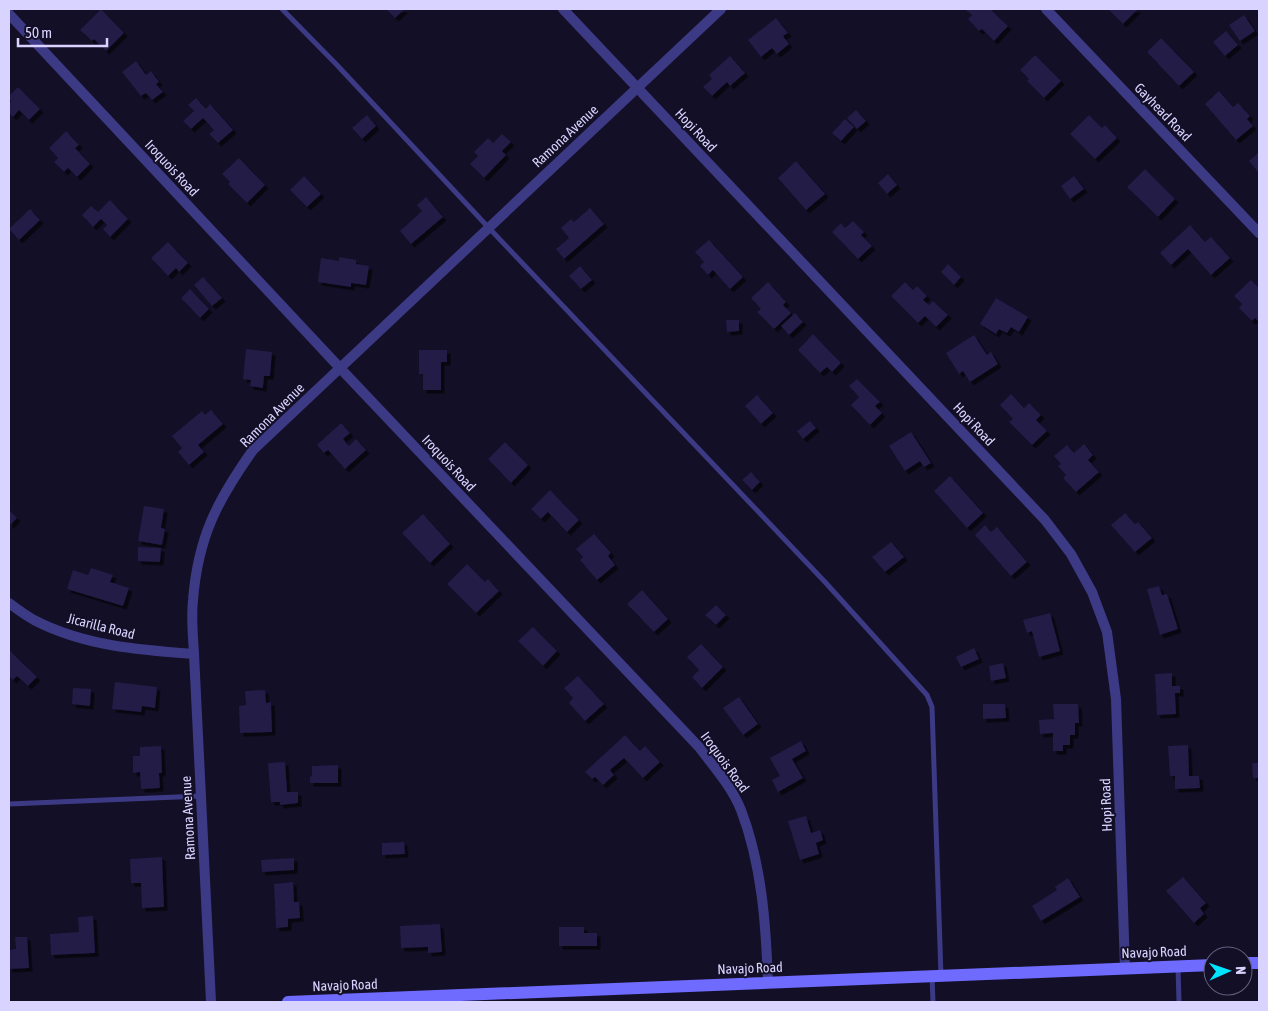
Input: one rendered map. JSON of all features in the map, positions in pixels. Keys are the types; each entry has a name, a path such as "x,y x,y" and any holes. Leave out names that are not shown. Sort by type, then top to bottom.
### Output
{"main road":[{"name":"Navajo Road","path":"288,1002 1203,965"}],"street":[{"name":"Hopi Road","path":"563,9 1045,520 1071,554 1092,592 1107,632 1116,699 1125,968"},
{"name":"Ramona Avenue","path":"211,1002 194,654 194,593 198,558 210,520 230,482 253,450 721,9"},
{"name":"Gayhead Road","path":"1046,9 1259,233"},
{"name":"Iroquois Road","path":"9,14 340,368 699,747 722,778 741,809 754,851 763,901 768,983"},
{"name":"Jicarilla Road","path":"9,603 34,620 75,637 128,649 194,654"}],"lane":[{"path":"282,9 343,71 818,575 927,695 932,707 936,976 933,1002"},
{"path":"9,804 201,796"},
{"path":"1178,966 1179,1002"}],"building":[{"path":"101,9 124,33 106,51 94,39 92,41 80,30"},
{"path":"386,9 405,9 395,18"},
{"path":"967,9 990,9 1008,26 994,41 982,29 979,31 968,19 972,15"},
{"path":"1108,9 1138,9 1123,24"},
{"path":"1244,15 1255,31 1240,41 1229,25"},
{"path":"776,18 788,33 783,36 789,44 777,54 772,48 761,57 748,40"},
{"path":"1226,31 1238,45 1225,56 1213,42"},
{"path":"1161,38 1194,72 1179,86 1147,52"},
{"path":"1035,55 1061,81 1044,98 1027,81 1029,79 1020,70"},
{"path":"730,56 745,73 730,86 727,82 712,96 703,87 712,79 709,75"},
{"path":"136,61 146,75 151,71 159,82 156,84 163,92 152,100 146,93 141,96 122,72"},
{"path":"18,87 40,109 29,120 19,110 13,117 9,113 9,104 11,102 9,96"},
{"path":"1219,91 1233,107 1238,103 1250,116 1247,119 1253,126 1236,140 1205,104"},
{"path":"196,98 206,109 210,104 233,130 218,143 209,134 214,130 203,118 191,129 183,121 194,111 188,105"},
{"path":"856,110 866,121 857,129 847,118"},
{"path":"367,115 376,126 362,139 352,128"},
{"path":"1089,115 1102,128 1105,125 1117,138 1095,159 1070,134"},
{"path":"845,119 854,127 841,141 832,133"},
{"path":"66,131 79,145 75,148 90,164 77,177 68,168 64,172 54,162 58,158 49,148"},
{"path":"502,134 511,142 502,151 506,155 484,178 470,164 478,156 474,152 488,138 493,143"},
{"path":"1259,152 1259,173 1249,161"},
{"path":"239,158 265,185 247,203 228,184 230,182 222,174"},
{"path":"796,161 825,194 806,210 778,178"},
{"path":"1145,169 1175,199 1158,217 1127,187"},
{"path":"888,174 897,185 887,194 878,183"},
{"path":"304,176 321,194 307,207 290,190"},
{"path":"1074,176 1084,189 1070,199 1061,186"},
{"path":"426,197 443,217 411,244 400,231 422,211 417,205"},
{"path":"110,200 128,219 110,237 103,229 107,225 101,219 93,227 82,215 91,206 98,212"},
{"path":"590,208 604,224 564,259 556,249 569,238 561,228 571,219 574,222"},
{"path":"30,209 40,220 19,240 9,229"},
{"path":"853,221 864,232 861,235 872,246 858,259 832,232 841,223 845,228"},
{"path":"1190,225 1205,242 1211,237 1230,258 1211,275 1188,249 1171,265 1160,253"},
{"path":"709,240 743,277 730,289 713,270 708,275 700,266 704,262 695,252"},
{"path":"168,242 188,263 179,272 176,268 168,276 151,258"},
{"path":"339,257 356,260 356,264 369,266 366,285 351,283 351,287 318,282 321,258 339,261"},
{"path":"948,264 961,277 954,285 941,272"},
{"path":"580,266 592,280 581,289 569,276"},
{"path":"203,277 222,298 212,306 194,285"},
{"path":"1251,280 1259,288 1259,322 1255,318 1252,321 1239,308 1242,304 1234,296"},
{"path":"768,282 786,302 783,305 791,313 774,329 757,312 761,309 751,298"},
{"path":"905,282 913,290 917,286 927,296 923,300 929,305 933,301 948,315 936,327 925,316 918,323 891,296"},
{"path":"190,289 209,309 200,318 181,298"},
{"path":"996,298 1028,317 1019,332 1011,327 1007,333 999,329 996,334 980,324"},
{"path":"795,313 803,322 789,335 781,326"},
{"path":"726,320 739,320 739,331 727,332"},
{"path":"813,334 841,363 832,372 827,367 820,373 798,350"},
{"path":"974,335 987,355 991,352 998,364 970,382 963,371 959,374 946,353"},
{"path":"246,349 272,352 270,376 264,376 263,388 250,386 251,380 243,379"},
{"path":"419,350 447,350 447,362 441,362 441,390 423,390 423,374 419,374"},
{"path":"857,379 880,402 875,406 882,413 870,425 851,405 859,397 849,386"},
{"path":"1011,394 1024,408 1029,403 1041,415 1036,420 1047,431 1032,445 1009,422 1013,419 1000,405"},
{"path":"757,395 773,413 761,424 745,406"},
{"path":"211,410 223,424 198,445 204,452 189,465 178,452 182,448 172,436 202,411 205,415"},
{"path":"810,421 816,428 803,439 797,431"},
{"path":"341,423 350,433 343,439 349,446 356,439 366,450 345,469 328,450 324,453 317,445"},
{"path":"911,432 931,463 924,467 920,461 905,471 889,446"},
{"path":"505,442 528,465 511,483 488,459"},
{"path":"1084,444 1093,455 1088,460 1099,472 1076,492 1063,478 1066,475 1058,466 1061,464 1054,456 1067,445 1074,453"},
{"path":"751,472 760,482 752,490 742,480"},
{"path":"950,476 983,513 967,528 934,491"},
{"path":"550,490 579,520 567,532 548,512 541,519 531,509"},
{"path":"144,506 164,509 161,528 165,529 162,545 138,541"},
{"path":"9,510 17,518 9,526"},
{"path":"1125,513 1135,524 1138,522 1152,538 1135,552 1111,525"},
{"path":"423,514 450,544 430,563 402,533"},
{"path":"985,525 991,532 997,527 1027,562 1011,576 975,535"},
{"path":"594,534 611,553 608,556 615,565 597,580 580,560 583,557 576,549"},
{"path":"891,542 904,557 885,572 872,557"},
{"path":"138,547 161,548 160,562 138,561"},
{"path":"467,564 485,582 488,579 499,591 476,613 447,584"},
{"path":"91,568 113,575 110,582 129,588 123,606 67,589 73,570 88,575"},
{"path":"1159,586 1162,595 1167,594 1178,629 1160,635 1147,589"},
{"path":"642,590 668,619 654,632 627,604"},
{"path":"716,605 726,615 716,625 705,615"},
{"path":"1050,613 1060,651 1039,657 1032,631 1027,633 1023,620"},
{"path":"533,627 557,651 543,666 518,641"},
{"path":"701,644 723,667 702,688 692,677 699,670 687,657"},
{"path":"974,648 979,659 961,667 956,657"},
{"path":"9,650 37,677 28,686 17,676 13,680 9,676"},
{"path":"1003,663 1006,678 991,681 989,666"},
{"path":"1172,673 1172,686 1180,686 1180,693 1175,693 1176,714 1157,715 1155,674"},
{"path":"578,676 604,704 585,721 569,703 573,698 564,688"},
{"path":"115,682 157,687 155,708 142,706 141,712 112,709"},
{"path":"73,688 91,689 90,706 72,704"},
{"path":"265,690 266,703 271,702 272,732 240,733 239,706 246,705 245,691"},
{"path":"739,697 758,724 743,735 723,708"},
{"path":"983,704 1005,704 1006,718 983,719"},
{"path":"1053,704 1078,704 1079,723 1075,723 1075,735 1070,735 1070,745 1063,745 1063,751 1053,751 1053,733 1040,734 1039,720 1054,719"},
{"path":"625,735 640,751 645,746 660,762 643,778 624,758 610,770 614,775 603,785 595,777 592,779 585,772"},
{"path":"801,741 806,751 792,759 803,778 778,792 772,780 780,776 770,758"},
{"path":"1188,745 1189,776 1199,776 1200,788 1175,789 1175,776 1170,776 1168,746"},
{"path":"161,746 162,773 159,773 160,788 141,789 140,772 133,773 133,756 140,756 140,747"},
{"path":"285,762 287,792 298,792 298,803 280,805 280,802 271,802 268,763"},
{"path":"1252,763 1259,763 1259,778 1253,778"},
{"path":"338,765 338,783 310,783 312,766"},
{"path":"806,816 811,833 820,830 823,840 816,843 819,854 800,860 788,821"},
{"path":"404,842 405,854 382,855 382,843"},
{"path":"162,857 164,907 142,908 141,883 131,883 130,859"},
{"path":"294,858 294,870 262,872 261,860"},
{"path":"1183,877 1206,903 1200,908 1204,914 1194,923 1166,891"},
{"path":"1068,878 1080,897 1041,921 1032,906 1057,890 1055,887"},
{"path":"293,882 294,902 299,902 300,918 288,919 288,927 276,928 274,884"},
{"path":"93,916 95,953 51,955 50,934 79,932 78,917"},
{"path":"440,924 442,952 428,953 428,947 401,948 400,926"},
{"path":"559,927 584,927 584,933 597,933 597,946 559,946"},
{"path":"15,937 27,937 29,968 9,969 9,950 16,949"}]}
